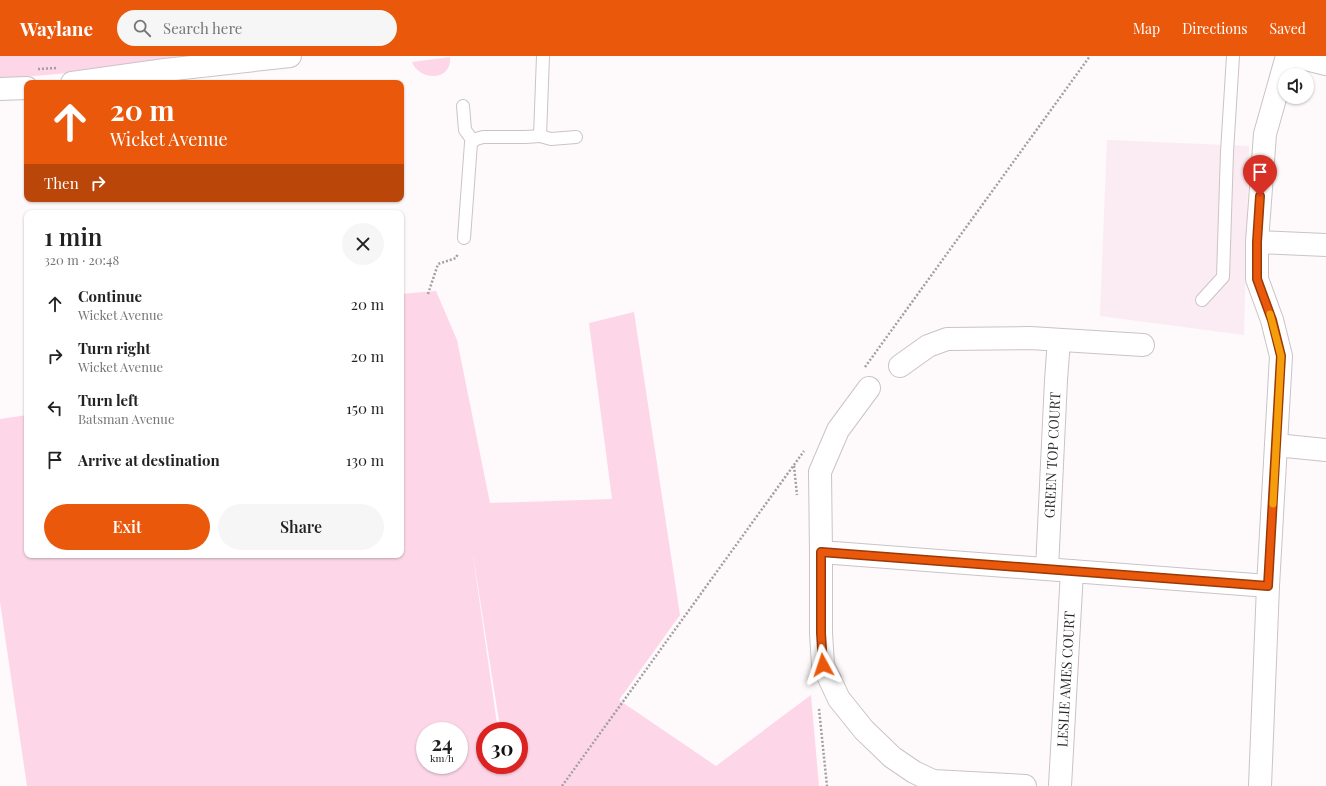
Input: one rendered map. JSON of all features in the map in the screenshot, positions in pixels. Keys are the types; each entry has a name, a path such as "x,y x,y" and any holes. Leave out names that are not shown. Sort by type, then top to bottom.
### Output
{"street":[{"path":"93,80 165,70 290,56"},
{"path":"1260,786 1268,586 1281,356 1272,320 1257,279 1257,242 1265,134 1287,56"},
{"path":"1294,56 1326,64"},
{"path":"0,89 24,88"},
{"path":"1257,242 1326,245"},
{"path":"900,366 928,346 947,339 1030,338 1143,345"},
{"name":"GREEN TOP COURT","path":"1047,569 1059,340"},
{"path":"869,388 838,430 820,472 821,633 823,665 839,699 864,730 892,757 914,772 933,781 1025,786"},
{"path":"1276,446 1326,450"},
{"path":"821,552 1268,586"},
{"name":"LESLIE AMES COURT","path":"1060,786 1072,571"}],"lane":[{"path":"540,136 543,56"},
{"path":"1202,300 1223,277 1226,152 1232,56"},
{"path":"463,106 465,130 473,141"},
{"path":"464,238 471,144 473,141 482,137 525,138 540,136 552,139 576,137"}],"path":[{"path":"428,294 438,264 456,258 464,238"}],"shaded area":[{"path":"0,56 211,56 102,70 0,79"},
{"path":"450,57 449,65 446,71 435,76 428,76 422,73 416,69 412,62"},
{"path":"1107,140 1249,146 1244,335 1100,316"},
{"path":"436,291 457,340 490,503 612,499 589,323 634,312 680,615 619,700 716,766 811,695 819,786 27,786 0,602 0,419 24,415 24,558 404,558 404,294","holes":["473,555 498,722 528,722 528,774 476,774 476,722 497,722"]}],"slow traffic":[{"path":"1270,314 1281,356 1273,504"}],"route":[{"path":"823,665 821,633 821,552 1268,586 1281,356 1272,320 1257,279 1257,242 1260,196"}]}
